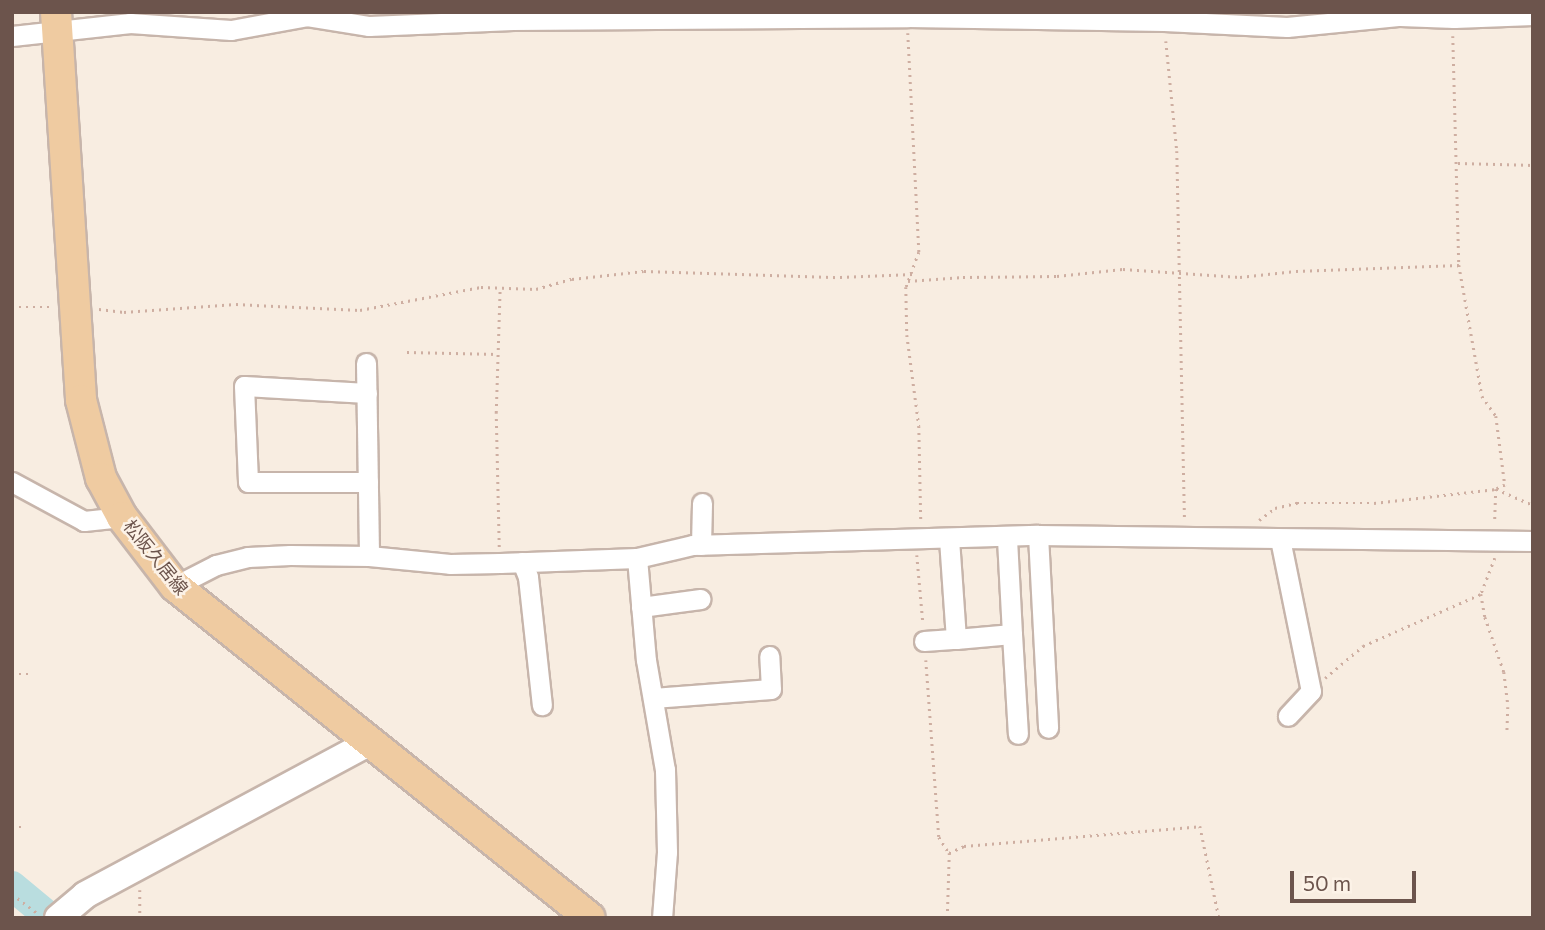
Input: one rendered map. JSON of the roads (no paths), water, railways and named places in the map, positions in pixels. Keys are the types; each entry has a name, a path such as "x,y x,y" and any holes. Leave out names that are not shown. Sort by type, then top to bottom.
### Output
{"main road":[{"name":"松阪久居線","path":"57,22 81,400 101,478 122,517 175,586 590,918"}],"street":[{"path":"12,36 57,22 130,23 231,30 307,16 369,26 615,18 907,17 1164,21 1287,27 1400,16 1454,18 1533,15"},
{"path":"366,363 369,555"},
{"path":"367,393 244,386 248,482 368,482"},
{"path":"12,482 84,521 122,517"},
{"path":"701,545 702,503"},
{"path":"175,586 216,565 248,557 369,555 450,564 500,563 637,558 701,545 1038,535 1533,541"},
{"path":"1038,535 1048,728"},
{"path":"1007,537 1018,734"},
{"path":"949,539 956,639"},
{"path":"1280,539 1311,691 1288,716"},
{"path":"637,558 653,698 665,770 667,852 662,918"},
{"path":"522,562 528,577 542,705"},
{"path":"641,607 700,600"},
{"path":"925,641 1012,634"},
{"path":"653,698 771,689 769,656"},
{"path":"58,918 85,895 370,742"}],"waterway":[{"path":"12,886 47,915"}]}
